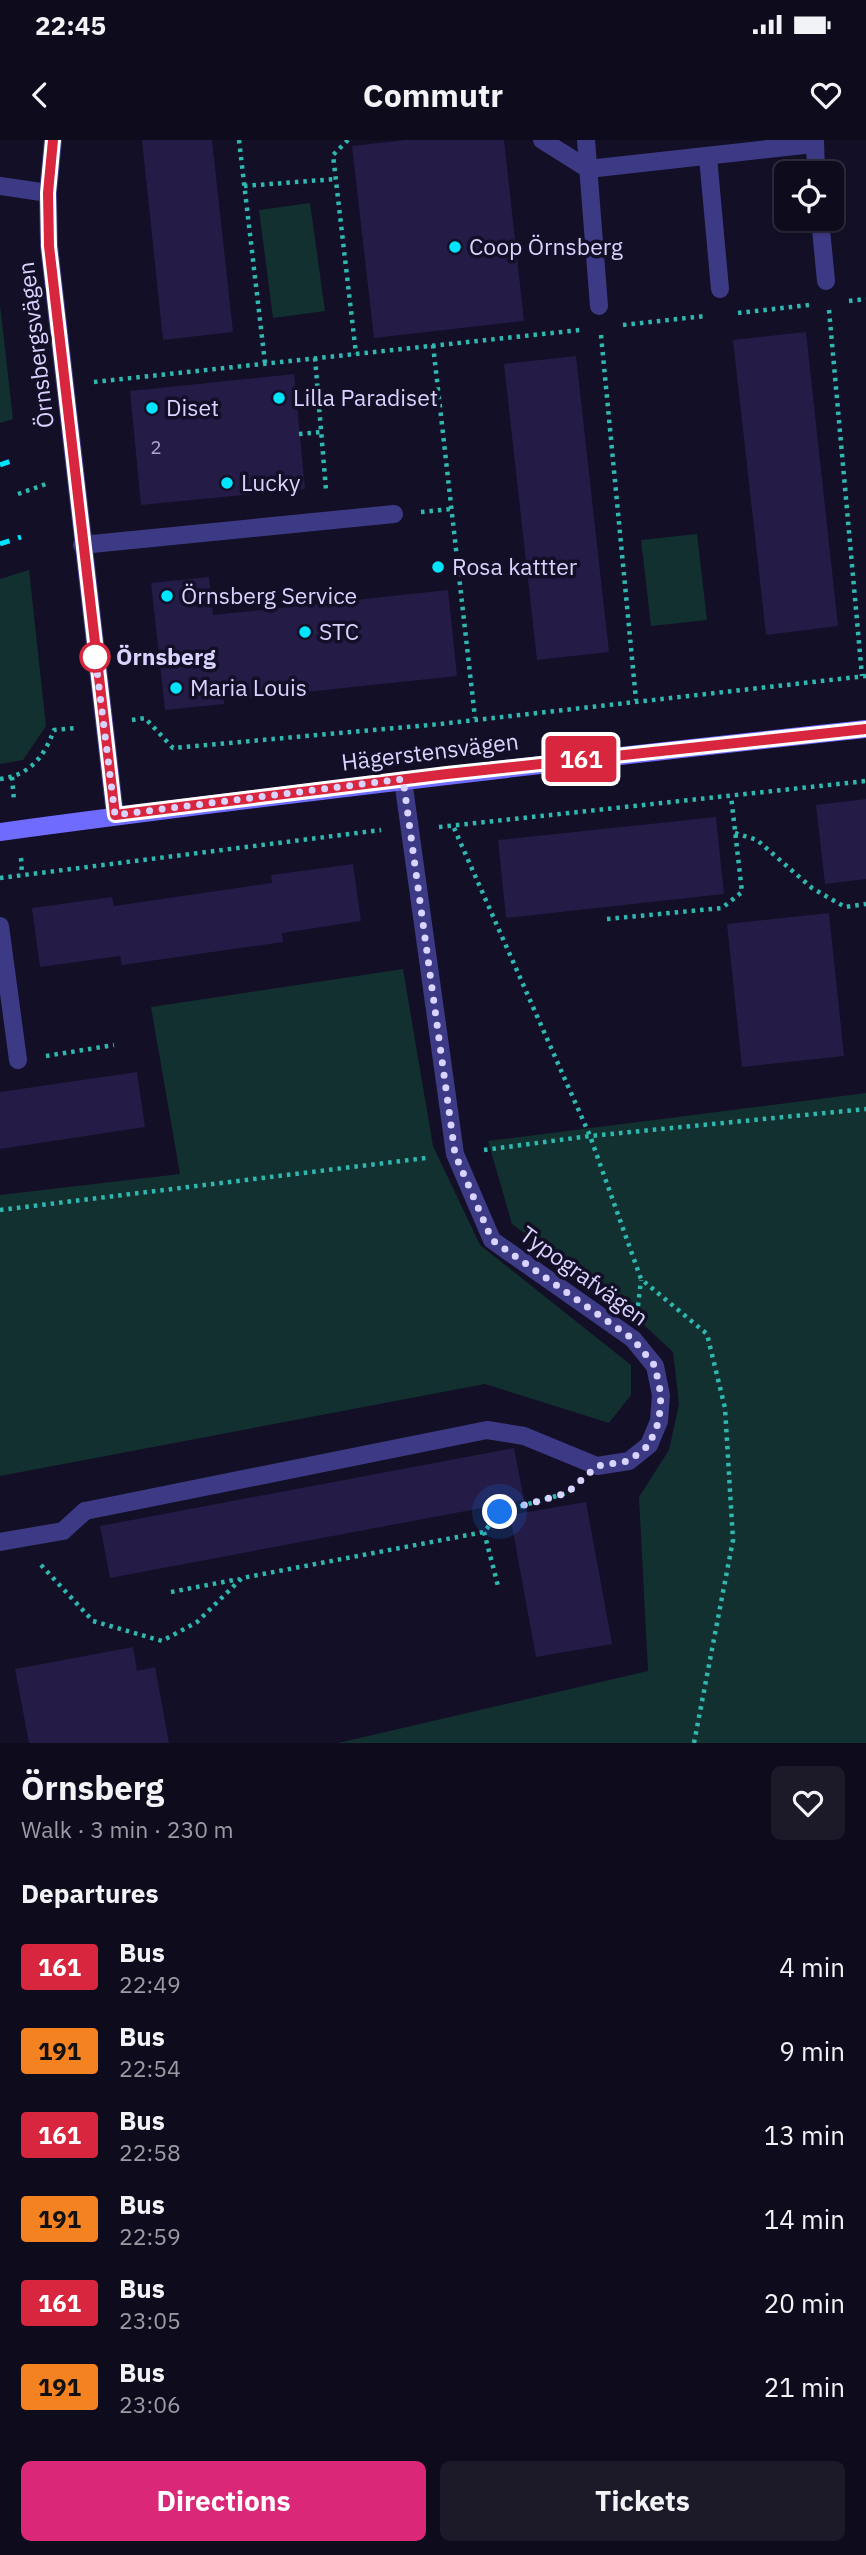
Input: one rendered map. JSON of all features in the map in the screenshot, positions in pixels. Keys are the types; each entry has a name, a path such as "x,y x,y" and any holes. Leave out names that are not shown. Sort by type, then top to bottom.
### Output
{"street":[{"name":"Örnsbergsvägen","path":"53,140 48,193 49,246 115,815"},
{"path":"542,140 588,169 708,158 814,142 815,161"},
{"path":"586,140 599,306"},
{"path":"708,158 720,289"},
{"path":"0,186 48,193"},
{"path":"821,231 826,281"},
{"path":"82,545 394,514"},
{"name":"Hägerstensvägen","path":"0,832 403,779 866,729"},
{"name":"Typografvägen","path":"403,779 455,1154 492,1240 633,1339 655,1366 661,1395 659,1421 649,1445 629,1461 597,1466"},
{"path":"0,926 18,1060"},
{"path":"8,1541 63,1531 85,1511 487,1430 524,1436 597,1466"}],"path":[{"path":"239,140 265,363"},
{"path":"348,140 334,155 356,354"},
{"path":"244,187 336,179"},
{"path":"0,779 12,778 45,756 54,730 145,718 173,748 864,676 826,281"},
{"path":"735,313 866,299"},
{"path":"599,306 636,700"},
{"path":"66,385 708,316"},
{"path":"433,345 475,718"},
{"path":"315,358 328,521"},
{"path":"299,434 321,432"},
{"path":"607,919 722,908 742,892 731,796"},
{"path":"454,828 590,1136 641,1279 707,1334 725,1408 733,1540 694,1743"},
{"path":"735,833 757,840 812,888 845,906 866,904"},
{"path":"18,1060 114,1045"},
{"path":"172,1592 484,1532 500,1512 567,1493 597,1466"},
{"path":"484,1532 498,1586"},
{"path":"8,1541 93,1621 162,1641 197,1622 242,1578"}],"green space":[{"path":"310,203 325,311 273,318 259,210"},
{"path":"0,305 13,419 0,423"},
{"path":"697,534 707,620 651,626 641,540"},
{"path":"29,570 46,726 23,760 0,764 0,579"},
{"path":"403,969 433,1146 480,1245 631,1365 631,1395 609,1423 485,1384 0,1476 0,1195 180,1174 151,1007"},
{"path":"866,1093 866,1743 338,1743 648,1671 639,1497 669,1450 679,1404 673,1352 631,1313 512,1224 488,1141"}],"building":[{"path":"142,140 212,140 233,332 163,340"},
{"path":"405,140 504,140 524,321 374,338 352,146"},
{"path":"806,332 838,626 766,635 733,340"},
{"path":"576,356 609,652 537,660 504,364"},
{"path":"294,374 305,489 141,505 130,391"},
{"path":"209,577 213,615 448,590 457,676 250,698 249,688 223,690 224,704 165,710 151,583"},
{"path":"866,799 866,879 825,884 816,805"},
{"path":"716,817 724,894 506,918 498,840"},
{"path":"353,864 361,921 282,933 283,942 122,965 120,956 40,967 32,908 112,897 114,906 272,883 271,875"},
{"path":"829,913 844,1056 742,1067 727,924"},
{"path":"137,1072 145,1127 0,1149 0,1092"},
{"path":"514,1448 524,1500 110,1578 100,1526"},
{"path":"586,1502 612,1644 536,1657 510,1515"},
{"path":"133,1647 137,1671 155,1667 169,1743 29,1743 15,1669"}],"railway":[{"path":"0,465 14,460"},
{"path":"0,544 21,537"}],"bus line":[{"name":"161","path":"53,140 48,193 49,246 115,815 447,774 866,729"}],"place":[{"name":"Coop Örnsberg","path":"455,247"},
{"name":"Lilla Paradiset","path":"279,398"},
{"name":"Diset","path":"152,408"},
{"name":"Lucky","path":"227,483"},
{"name":"Rosa kattter","path":"438,567"},
{"name":"Örnsberg Service","path":"167,596"},
{"name":"STC","path":"305,632"},
{"name":"Örnsberg","path":"95,657"},
{"name":"Maria Louis","path":"176,688"}],"route":[{"path":"95,657 94,647 115,815 403,779 455,1154 492,1240 633,1339 655,1366 661,1395 659,1421 649,1445 629,1461 597,1466 567,1493 500,1512"}]}
